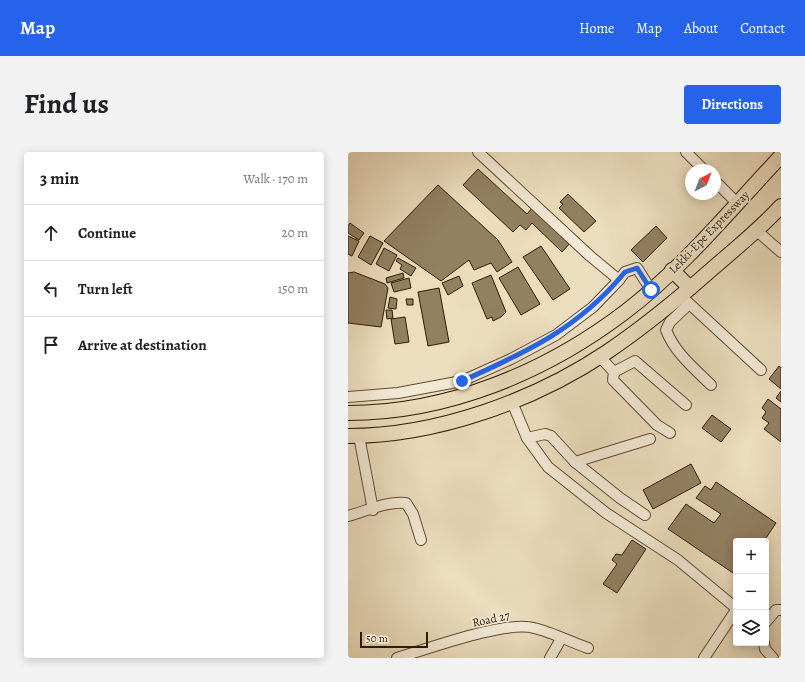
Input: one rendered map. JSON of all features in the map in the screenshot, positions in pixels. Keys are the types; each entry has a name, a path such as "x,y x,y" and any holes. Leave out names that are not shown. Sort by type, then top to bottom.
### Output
{"highway":[{"name":"Lekki-Epe Expressway","path":"348,413 407,409 445,401 478,391 520,375 589,338 625,312 651,290 781,156"},
{"path":"353,436 426,427 459,420 512,402 573,373 600,357 687,296 757,230 779,212"},
{"path":"672,270 687,296"}],"street":[{"path":"478,152 590,256 619,280"},
{"path":"686,152 698,164"},
{"path":"721,187 737,203"},
{"path":"757,230 781,252"},
{"path":"348,397 398,393 462,381 511,359 556,335 593,307 625,272 637,268 651,290"},
{"path":"711,386 680,356 670,340 666,330 687,296 762,370"},
{"path":"600,357 614,372"},
{"path":"614,372 635,361 686,405"},
{"path":"614,372 613,380 657,425 670,433"},
{"path":"512,402 526,438 548,467 606,513 678,560 733,606"},
{"path":"526,438 545,434 551,436 574,462 620,498 645,515"},
{"path":"353,436 373,510"},
{"path":"574,462 650,439"},
{"path":"348,516 373,510 385,505 406,503 413,514 421,540"},
{"path":"704,658 735,610"},
{"path":"769,618 776,610 781,610"},
{"name":"Road 27","path":"397,658 489,631 520,626 534,628 588,648"},
{"path":"550,658 561,639"},
{"path":"764,646 765,649 774,658"}],"building":[{"path":"478,169 527,214 533,207 571,242 562,252 532,223 526,230 520,225 513,232 463,185"},
{"path":"438,185 498,240 512,262 497,272 491,263 474,270 469,260 441,281 384,241"},
{"path":"568,194 596,221 584,232 559,208 563,204 560,202"},
{"path":"350,223 364,233 359,240 348,233 348,226"},
{"path":"656,226 667,238 643,262 631,250"},
{"path":"348,236 359,241 352,256 348,254"},
{"path":"370,236 383,243 371,265 358,257"},
{"path":"541,246 570,289 553,300 523,257"},
{"path":"384,248 397,255 389,271 376,264"},
{"path":"398,258 416,268 411,276 400,269 402,265 396,261"},
{"path":"518,267 540,304 521,315 499,278"},
{"path":"354,272 385,284 388,288 381,327 348,323 348,273"},
{"path":"403,273 404,278 387,283 386,278"},
{"path":"491,275 506,312 501,317 493,321 492,317 487,319 472,283"},
{"path":"459,276 463,286 448,295 442,283"},
{"path":"409,278 411,288 394,292 391,283"},
{"path":"439,288 449,342 428,346 418,292"},
{"path":"390,297 397,299 396,309 388,308"},
{"path":"406,299 413,299 413,305 407,305"},
{"path":"386,310 392,310 393,318 387,319"},
{"path":"405,317 409,342 395,344 391,319"},
{"path":"779,366 781,368 781,389 769,379"},
{"path":"781,391 781,402 776,398"},
{"path":"768,399 781,409 781,442 764,429 769,423 762,418 766,412 762,408"},
{"path":"712,415 731,429 721,442 702,428"},
{"path":"691,464 701,483 653,509 643,490"},
{"path":"716,482 776,523 766,538 733,538 733,573 668,529 686,504 714,523 721,514 696,498 705,486 711,490"},
{"path":"632,540 646,549 617,593 603,584 617,564 612,560 616,554 622,555"}],"route":[{"path":"462,381 511,359 556,335 593,307 612,288 625,272 631,269 637,268 651,290"}]}
